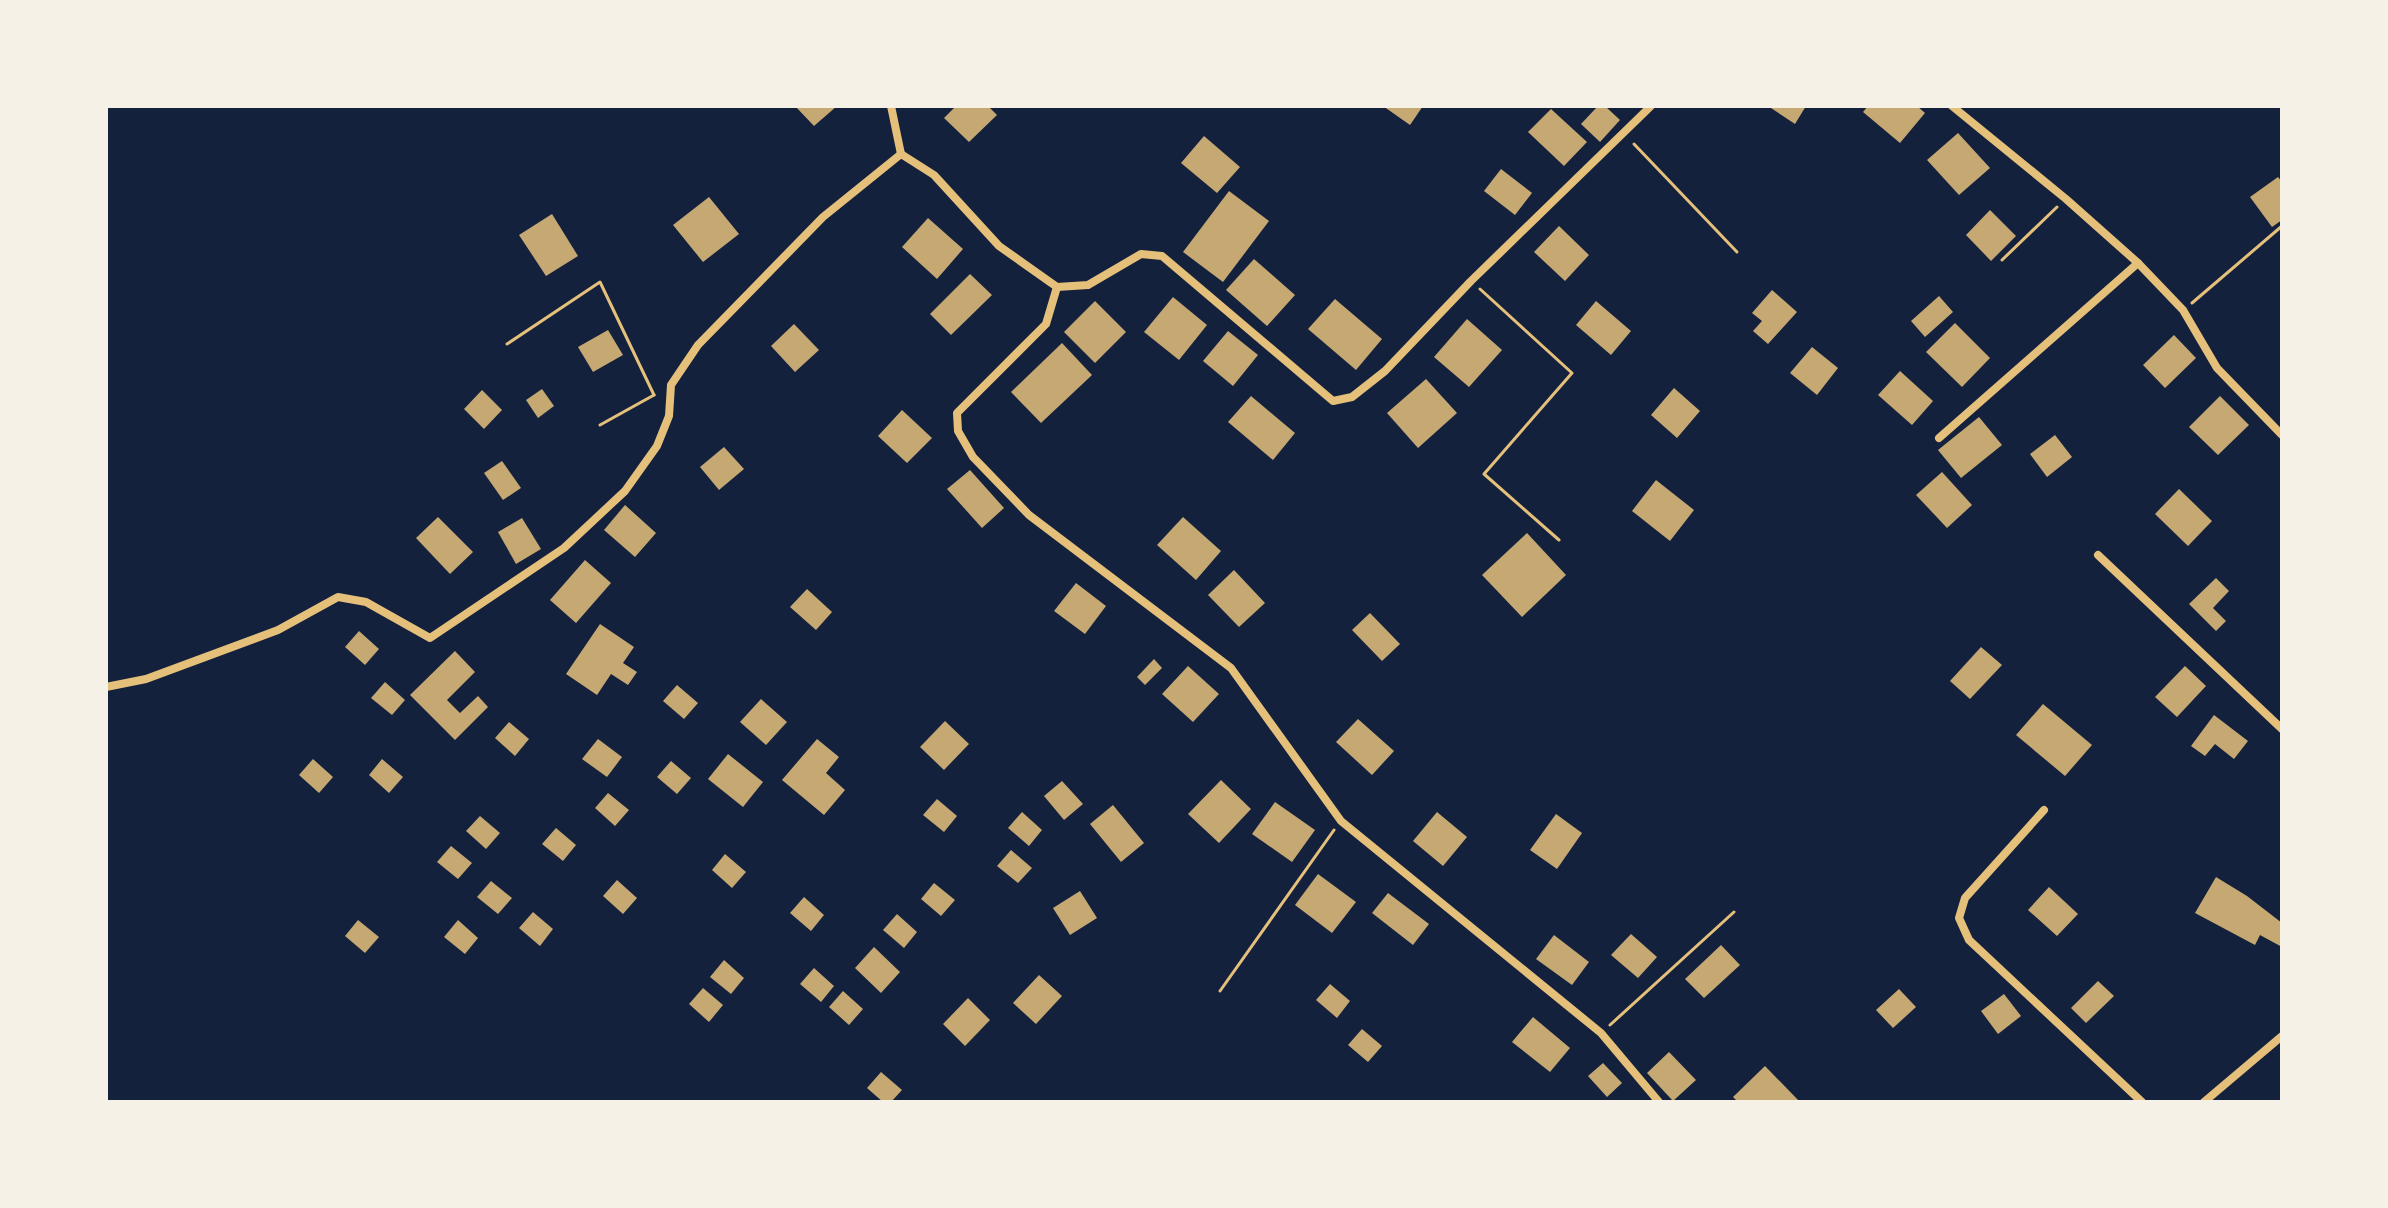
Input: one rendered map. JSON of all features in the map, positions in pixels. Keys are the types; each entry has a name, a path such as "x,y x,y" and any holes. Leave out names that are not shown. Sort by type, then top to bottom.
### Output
{"street":[{"path":"891,106 901,154 934,175 999,246 1057,287 1088,285 1141,254 1162,256 1333,401 1352,397 1385,371 1471,281 1651,106"},
{"path":"1952,106 2066,199 2138,263 2183,310 2217,368 2282,433"},
{"path":"106,687 146,679 278,630 338,597 366,602 430,638 564,548 625,491 657,446 669,416 671,385 698,345 823,217 901,154"},
{"path":"1939,438 2138,263"},
{"path":"1057,287 1046,324 957,413 958,431 973,457 1029,515 1231,668 1341,821 1601,1033 1659,1102"},
{"path":"2098,555 2282,729"},
{"path":"2044,810 1965,898 1959,918 1969,940 2142,1102"},
{"path":"2204,1102 2282,1036"}],"path":[{"path":"1623,132 1737,252"},
{"path":"2002,260 2066,199"},
{"path":"2183,310 2282,226"},
{"path":"1471,281 1572,373 1484,474 1559,540"},
{"path":"507,344 600,282 654,395"},
{"path":"600,425 671,385"},
{"path":"1220,991 1341,821"},
{"path":"1601,1033 1734,912"}],"building":[{"path":"795,106 837,106 814,126"},
{"path":"956,106 988,106 997,115 969,142 944,118"},
{"path":"1383,106 1423,106 1410,125"},
{"path":"1598,106 1605,106 1620,120 1600,142 1581,124"},
{"path":"1768,106 1806,106 1795,124"},
{"path":"1868,106 1917,106 1925,113 1900,143 1863,112"},
{"path":"1551,109 1587,142 1564,166 1528,132"},
{"path":"1958,133 1990,168 1959,195 1927,160"},
{"path":"1204,136 1240,167 1217,193 1181,163"},
{"path":"1501,169 1532,193 1515,215 1484,191"},
{"path":"2278,177 2282,182 2282,220 2272,227 2250,197"},
{"path":"1229,191 1269,221 1223,282 1183,252"},
{"path":"709,197 739,234 703,262 673,225"},
{"path":"1990,210 2016,236 1991,261 1966,235"},
{"path":"552,214 578,256 546,276 519,235"},
{"path":"928,218 963,249 937,279 902,247"},
{"path":"1559,226 1589,255 1565,281 1534,252"},
{"path":"1254,259 1295,295 1267,326 1226,290"},
{"path":"970,274 992,295 951,335 930,314"},
{"path":"1772,290 1797,312 1768,344 1753,331 1762,321 1752,313"},
{"path":"1939,296 1953,312 1925,337 1911,321"},
{"path":"1173,297 1207,325 1179,360 1144,332"},
{"path":"1335,299 1382,339 1356,370 1308,329"},
{"path":"1095,301 1126,332 1095,363 1064,332"},
{"path":"1596,301 1631,331 1611,355 1576,325"},
{"path":"1467,319 1502,350 1469,387 1434,357"},
{"path":"1955,323 1990,358 1962,387 1926,352"},
{"path":"794,324 819,350 795,372 771,346"},
{"path":"608,330 623,355 593,372 578,347"},
{"path":"1228,331 1258,355 1233,386 1203,361"},
{"path":"2174,335 2196,358 2165,388 2143,365"},
{"path":"1062,343 1092,375 1041,423 1011,392"},
{"path":"1812,347 1838,368 1817,395 1790,373"},
{"path":"1900,371 1933,401 1912,425 1878,395"},
{"path":"1426,379 1457,413 1418,448 1387,413"},
{"path":"1674,388 1700,411 1677,438 1651,415"},
{"path":"542,389 554,406 538,418 526,400"},
{"path":"482,390 502,410 484,429 464,409"},
{"path":"1251,396 1295,433 1273,460 1228,422"},
{"path":"2220,396 2249,425 2218,455 2189,427"},
{"path":"902,410 932,438 907,463 878,436"},
{"path":"1979,417 2002,445 1961,478 1938,450"},
{"path":"2055,435 2072,457 2047,477 2030,454"},
{"path":"724,447 744,469 719,490 700,467"},
{"path":"502,461 521,488 503,500 484,473"},
{"path":"970,470 1004,508 982,528 947,489"},
{"path":"1942,472 1972,505 1947,528 1916,495"},
{"path":"1656,480 1694,510 1670,541 1632,511"},
{"path":"2179,489 2212,521 2188,546 2155,514"},
{"path":"625,505 656,533 635,557 604,530"},
{"path":"438,517 473,552 450,574 416,538"},
{"path":"1183,517 1221,551 1196,580 1157,545"},
{"path":"522,518 541,549 516,564 498,532"},
{"path":"1527,533 1566,575 1522,617 1482,575"},
{"path":"585,560 611,583 576,623 550,600"},
{"path":"1234,570 1265,603 1239,627 1208,595"},
{"path":"2216,578 2229,591 2213,608 2226,621 2216,631 2189,604"},
{"path":"1076,583 1106,606 1085,634 1054,611"},
{"path":"807,589 832,612 816,630 790,607"},
{"path":"1370,613 1400,644 1382,661 1352,630"},
{"path":"600,624 634,647 623,663 637,672 628,685 611,674 597,695 566,674"},
{"path":"359,631 379,649 365,665 345,647"},
{"path":"1981,647 2002,665 1970,699 1950,681"},
{"path":"455,651 475,672 447,700 460,713 478,696 488,707 455,740 410,695"},
{"path":"1154,659 1162,668 1145,685 1137,677"},
{"path":"1188,666 1219,694 1193,722 1162,694"},
{"path":"2185,666 2206,686 2177,717 2155,697"},
{"path":"385,682 405,700 392,715 371,698"},
{"path":"677,685 698,703 684,719 663,701"},
{"path":"761,699 787,722 766,745 740,722"},
{"path":"2043,704 2092,745 2065,776 2016,735"},
{"path":"2214,715 2248,741 2234,759 2215,744 2205,756 2191,746"},
{"path":"1358,719 1394,751 1372,775 1336,742"},
{"path":"945,721 969,744 944,770 920,747"},
{"path":"509,722 529,739 515,756 495,738"},
{"path":"598,739 622,757 607,777 582,759"},
{"path":"817,739 839,757 826,773 845,790 824,815 782,780"},
{"path":"728,754 763,782 743,807 708,779"},
{"path":"313,759 333,777 319,793 299,775"},
{"path":"382,759 403,777 389,793 369,775"},
{"path":"671,761 691,778 677,794 657,777"},
{"path":"1221,780 1251,809 1219,843 1188,814"},
{"path":"1062,781 1083,804 1064,820 1044,796"},
{"path":"608,793 629,810 615,826 595,808"},
{"path":"937,799 957,816 944,832 923,815"},
{"path":"1275,802 1315,830 1292,862 1252,834"},
{"path":"1113,805 1144,843 1121,862 1090,824"},
{"path":"1022,812 1042,830 1029,846 1008,828"},
{"path":"1437,812 1467,837 1443,866 1413,841"},
{"path":"1556,814 1582,833 1557,869 1530,850"},
{"path":"480,816 500,833 486,849 466,831"},
{"path":"556,828 576,845 563,861 542,844"},
{"path":"451,846 472,863 458,879 437,862"},
{"path":"1011,850 1032,868 1018,883 997,866"},
{"path":"725,854 746,872 732,888 712,870"},
{"path":"1318,874 1356,902 1332,933 1295,905"},
{"path":"2216,877 2282,923 2282,947 2260,935 2255,945 2195,913"},
{"path":"617,880 637,898 623,914 603,896"},
{"path":"491,881 512,898 498,914 477,897"},
{"path":"934,883 955,900 941,916 921,899"},
{"path":"2049,887 2078,914 2057,936 2028,910"},
{"path":"1080,891 1097,918 1070,935 1053,908"},
{"path":"1388,893 1429,924 1413,945 1372,913"},
{"path":"804,897 824,915 811,931 790,913"},
{"path":"533,912 553,929 540,946 519,928"},
{"path":"897,914 917,932 904,948 883,930"},
{"path":"358,920 379,937 365,953 345,936"},
{"path":"458,920 478,938 465,954 444,937"},
{"path":"1631,934 1657,957 1638,978 1611,955"},
{"path":"1554,935 1589,962 1572,985 1536,959"},
{"path":"1721,945 1740,965 1704,998 1685,979"},
{"path":"874,947 900,972 881,993 855,968"},
{"path":"724,960 744,978 731,994 710,977"},
{"path":"814,968 834,986 821,1002 800,984"},
{"path":"1039,975 1062,996 1036,1024 1013,1003"},
{"path":"2098,981 2114,996 2086,1023 2071,1008"},
{"path":"1330,984 1350,1001 1337,1018 1316,1000"},
{"path":"703,988 723,1005 709,1022 689,1004"},
{"path":"1899,989 1916,1007 1893,1028 1876,1010"},
{"path":"843,991 863,1009 849,1025 829,1007"},
{"path":"2004,994 2021,1016 1998,1034 1981,1011"},
{"path":"968,998 990,1020 965,1046 943,1024"},
{"path":"1533,1017 1570,1048 1550,1072 1512,1042"},
{"path":"1362,1029 1382,1046 1368,1062 1348,1045"},
{"path":"1669,1052 1696,1080 1673,1101 1647,1073"},
{"path":"1603,1063 1622,1083 1607,1097 1588,1076"},
{"path":"1765,1066 1800,1102 1738,1102 1733,1097"},
{"path":"881,1072 902,1090 891,1102 883,1102 867,1088"}]}
